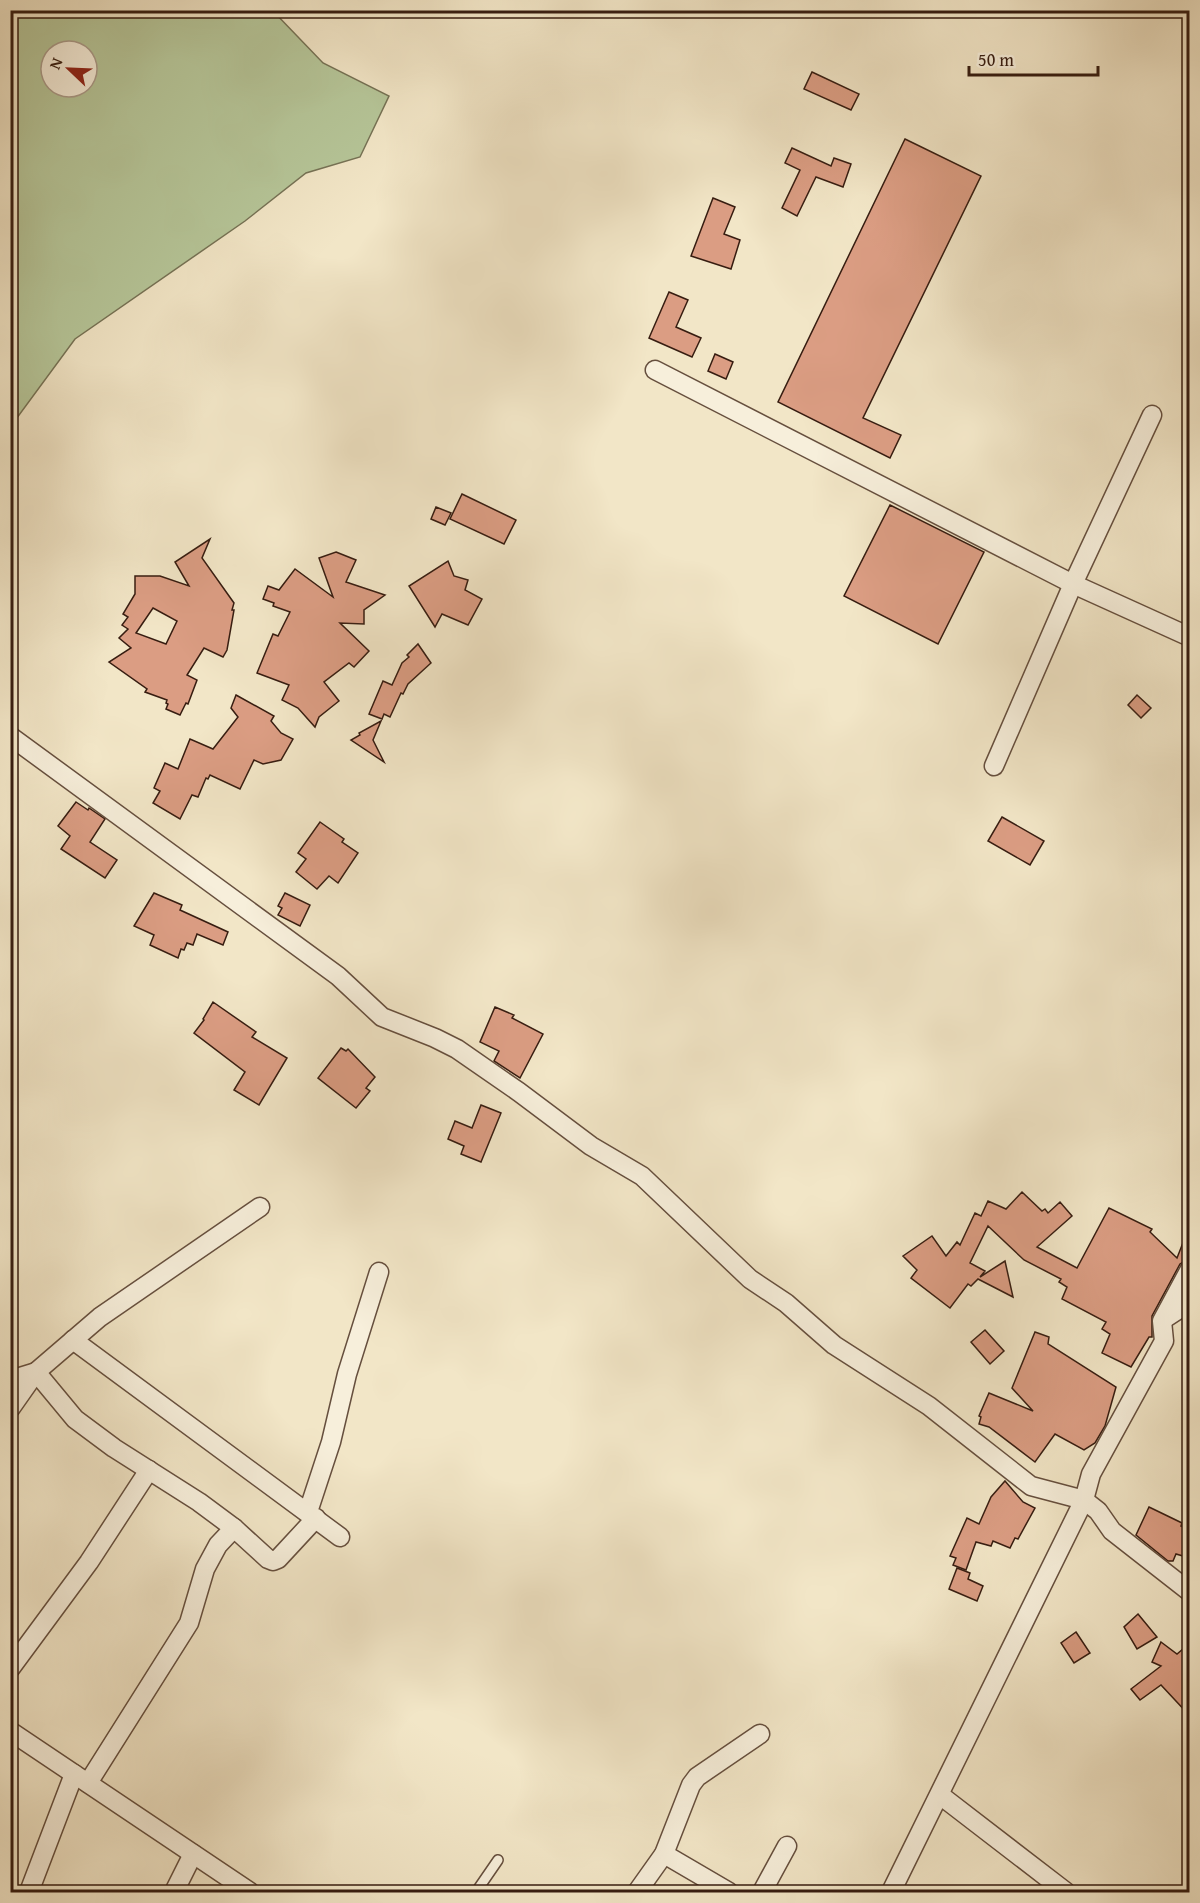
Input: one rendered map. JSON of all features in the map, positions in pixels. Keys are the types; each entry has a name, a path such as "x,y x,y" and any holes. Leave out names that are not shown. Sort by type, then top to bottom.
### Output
{"street":[{"path":"655,370 1073,584 1190,637"},
{"path":"994,766 1073,584 1152,416"},
{"path":"10,736 338,976 382,1017 457,1049 591,1146 642,1176 750,1279 786,1303 834,1345 929,1406 1031,1486 1084,1500 1098,1511 1112,1531 1190,1592"},
{"path":"10,1409 36,1372 99,1317 260,1206"},
{"path":"891,1893 1084,1500 1091,1474 1164,1341 1162,1321 1190,1269"},
{"path":"36,1372 75,1419 114,1448 234,1528 265,1557 273,1561 278,1560 312,1515 347,1374 379,1272"},
{"path":"1162,1321 1190,1302"},
{"path":"73,1340 340,1537"},
{"path":"10,1380 36,1372"},
{"path":"10,1669 89,1562 149,1470"},
{"path":"29,1893 81,1779 189,1623 205,1569 218,1545 234,1528"},
{"path":"10,1731 250,1893"},
{"path":"638,1893 664,1854 691,1785 697,1777 760,1734"},
{"path":"940,1795 1066,1893"},
{"path":"762,1893 787,1846"},
{"path":"174,1893 193,1854"},
{"path":"664,1854 729,1893"}],"lane":[{"path":"476,1893 498,1860"}],"green space":[{"path":"11,10 273,11 323,63 389,96 360,157 306,173 245,221 75,339 11,426"}],"building":[{"path":"812,72 859,94 851,110 804,89"},
{"path":"905,139 981,176 863,418 901,435 890,458 778,402"},
{"path":"792,148 831,166 834,158 851,164 843,187 816,177 797,216 782,208 800,170 785,163"},
{"path":"713,198 735,207 724,234 740,240 731,269 691,256"},
{"path":"669,292 688,300 676,327 701,338 692,357 649,338"},
{"path":"715,354 733,362 726,379 708,371"},
{"path":"462,494 516,520 504,544 450,519"},
{"path":"890,505 984,552 938,644 844,596"},
{"path":"436,507 451,513 445,525 431,519"},
{"path":"210,539 202,558 234,603 227,650 223,657 204,648 187,675 197,680 188,704 186,703 180,715 166,709 167,700 145,692 147,689 109,662 131,648 119,638 128,629 122,625 128,617 123,614 135,594 135,576 160,576 189,586 175,562","holes":["153,608 177,621 166,644 136,633"]},
{"path":"336,552 356,560 346,582 385,595 364,610 364,624 340,623 369,651 354,667 349,663 324,682 339,701 319,717 315,727 298,708 282,700 289,685 257,673 273,634 278,636 290,612 273,606 274,603 263,599 268,586 279,590 295,569 333,597 319,558"},
{"path":"448,561 454,576 468,580 465,590 482,599 468,625 442,614 435,627 409,586"},
{"path":"418,644 431,663 408,684 403,694 401,693 390,717 384,714 382,719 369,714 383,681 392,685 402,663 409,657 407,655"},
{"path":"236,695 274,716 271,721 281,733 293,739 281,760 263,764 254,760 240,789 210,775 208,779 206,778 198,797 192,795 180,819 153,803 160,791 154,788 165,763 178,769 190,739 213,749 238,717 231,708"},
{"path":"1137,695 1151,708 1141,718 1128,705"},
{"path":"381,721 373,740 384,762 351,740"},
{"path":"76,802 105,819 90,842 117,860 105,878 61,849 70,836 58,826"},
{"path":"1002,817 1044,841 1030,865 988,841"},
{"path":"320,822 344,839 342,842 358,853 338,883 329,876 317,889 296,872 306,859 298,853"},
{"path":"154,893 182,905 180,910 228,932 223,945 197,934 193,945 187,943 184,950 181,949 178,958 150,945 154,935 134,926"},
{"path":"285,893 310,905 300,926 278,915 282,908 278,906"},
{"path":"213,1002 256,1032 252,1037 287,1058 259,1105 234,1090 245,1072 194,1033"},
{"path":"495,1007 514,1015 512,1018 543,1034 520,1078 494,1061 499,1051 480,1042"},
{"path":"341,1048 346,1051 348,1049 375,1077 366,1088 370,1091 356,1108 318,1078"},
{"path":"481,1105 501,1113 481,1162 461,1154 464,1146 448,1139 455,1121 472,1128"},
{"path":"1022,1192 1042,1211 1045,1209 1048,1213 1060,1202 1072,1216 1037,1247 1077,1268 1109,1208 1152,1229 1150,1232 1177,1258 1186,1235 1190,1237 1190,1258 1180,1264 1152,1316 1152,1337 1149,1337 1131,1367 1102,1353 1110,1334 1102,1329 1106,1322 1062,1299 1067,1287 1059,1282 1061,1279 1024,1260 988,1226 970,1263 985,1271 980,1277 1005,1261 1013,1297 978,1279 971,1286 968,1284 950,1308 911,1278 917,1270 903,1256 932,1236 946,1256 957,1242 960,1245 975,1213 981,1216 988,1201 1006,1209"},
{"path":"985,1330 1004,1351 990,1364 971,1342"},
{"path":"1035,1332 1049,1337 1048,1344 1116,1387 1105,1426 1095,1443 1084,1450 1055,1434 1035,1462 989,1427 979,1424 981,1417 979,1416 989,1393 1033,1411 1012,1388"},
{"path":"1005,1481 1023,1502 1035,1508 1018,1539 1015,1538 1010,1548 993,1541 991,1546 976,1542 966,1570 953,1565 956,1558 950,1556 967,1518 979,1524 991,1497"},
{"path":"1149,1507 1182,1523 1181,1526 1190,1530 1190,1539 1183,1556 1176,1554 1173,1561 1168,1561 1136,1535"},
{"path":"957,1568 970,1573 968,1579 983,1586 977,1601 949,1589"},
{"path":"1138,1614 1157,1637 1137,1649 1124,1627"},
{"path":"1076,1632 1090,1653 1074,1663 1061,1643"},
{"path":"1161,1642 1177,1654 1190,1643 1190,1716 1161,1685 1140,1700 1131,1689 1161,1666 1152,1662"}]}
